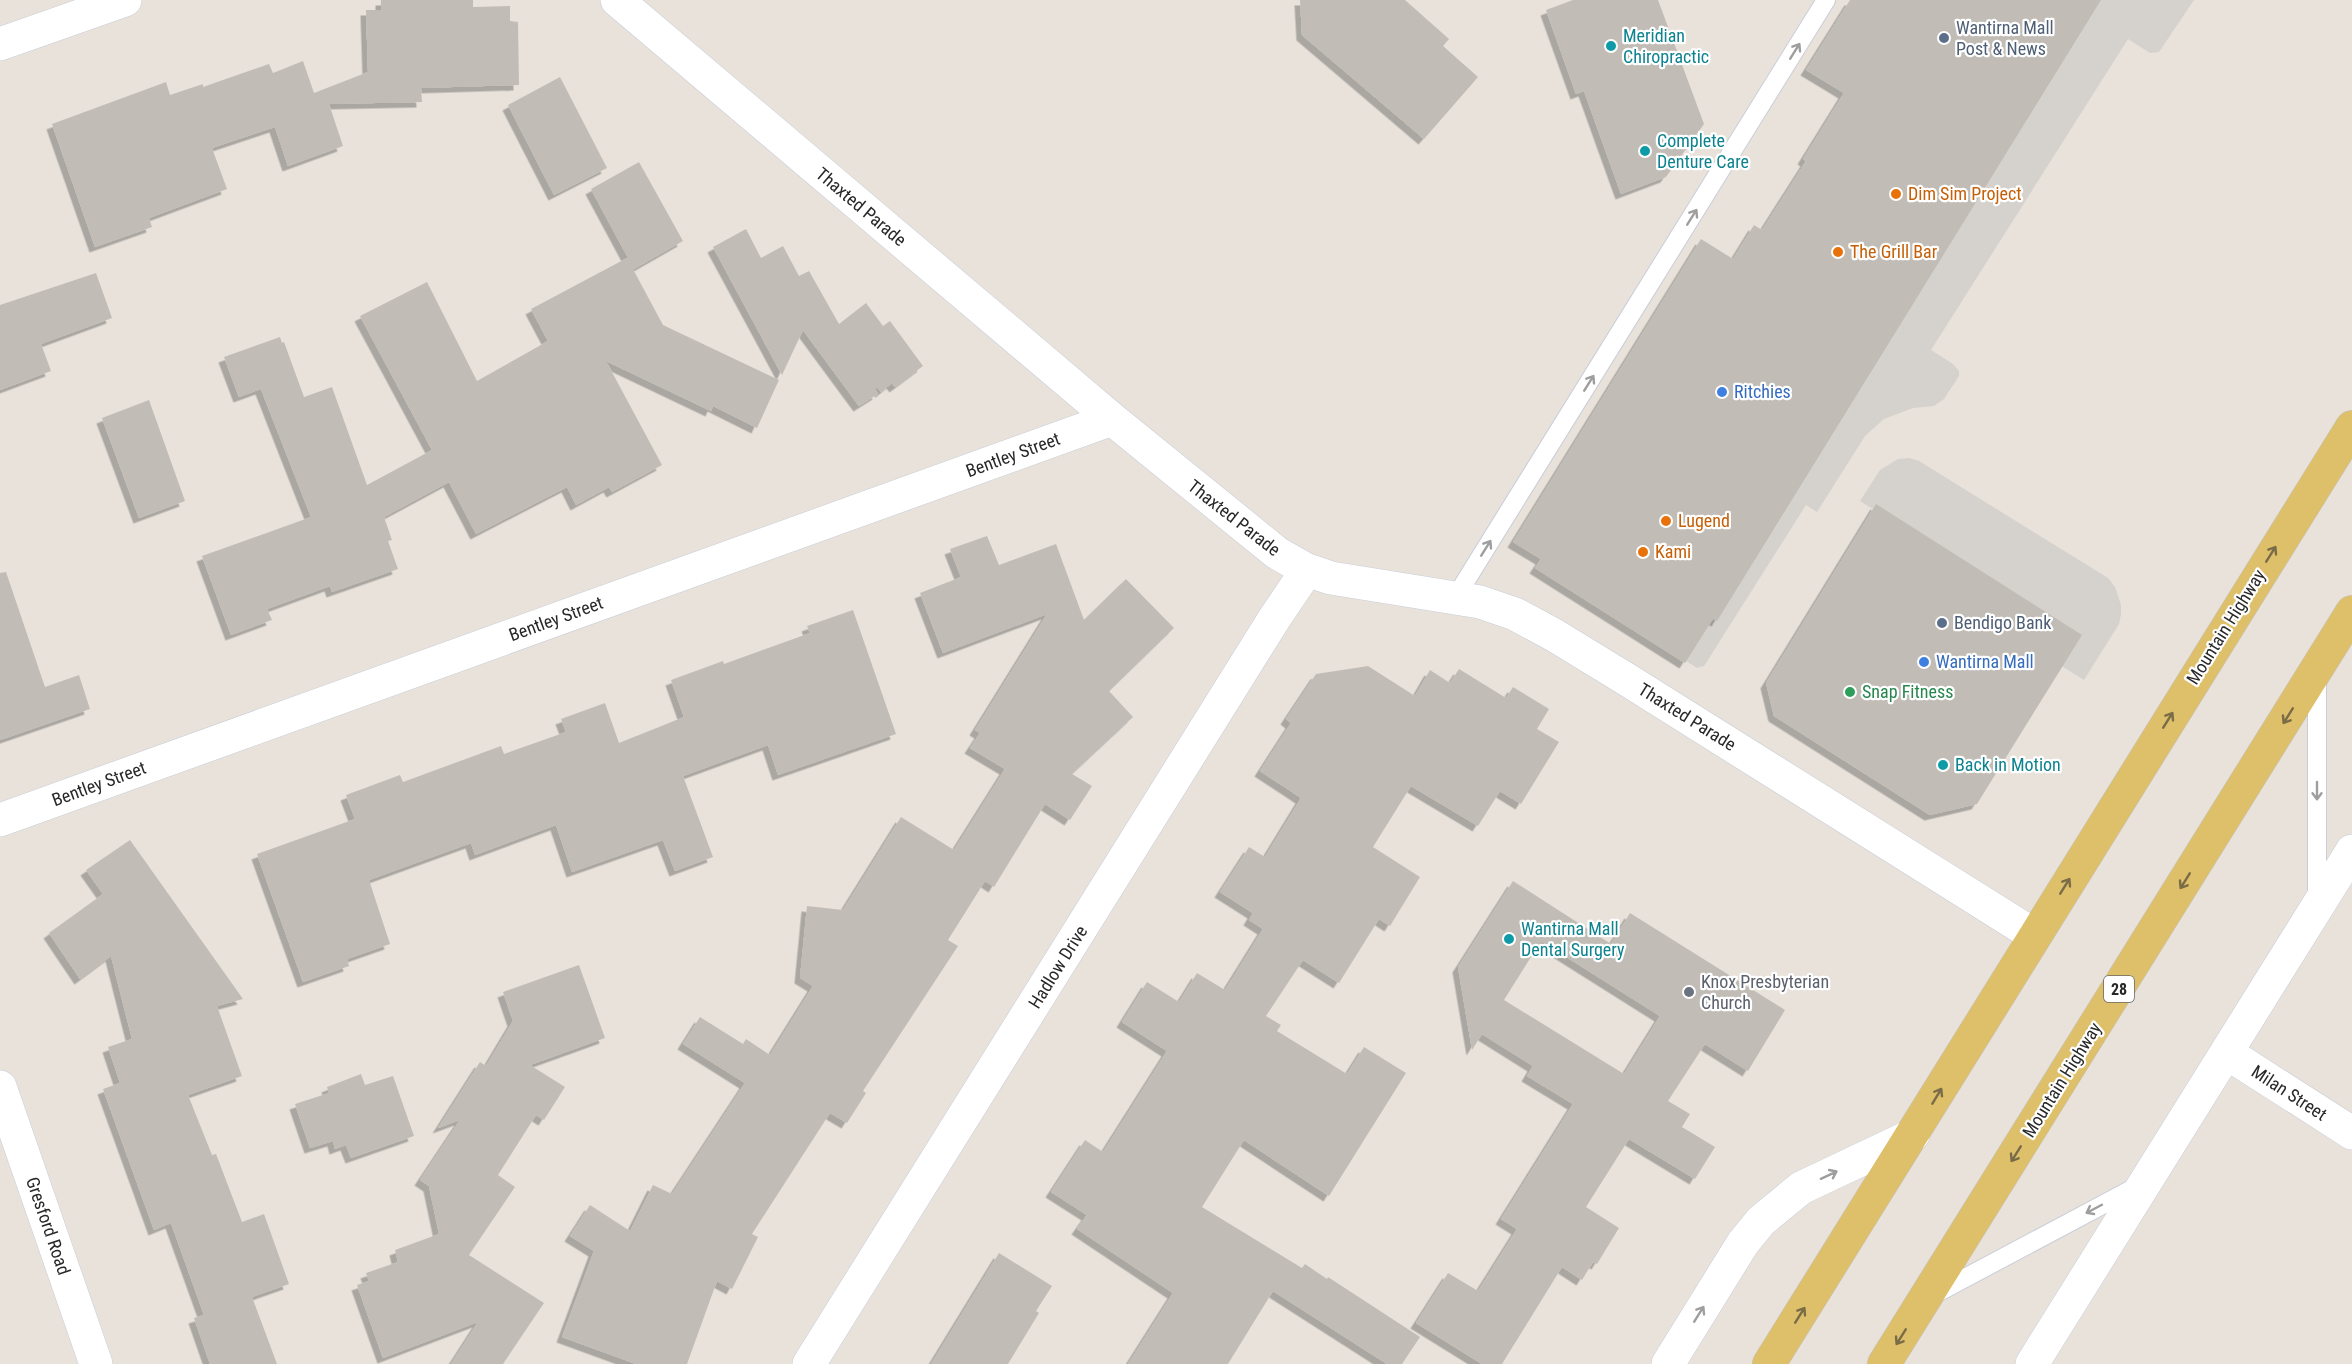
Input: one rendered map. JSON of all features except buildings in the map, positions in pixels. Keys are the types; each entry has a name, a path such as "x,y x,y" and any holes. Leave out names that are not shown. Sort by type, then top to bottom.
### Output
{"main road":[{"name":"Mountain Highway","path":"1768,1364 1913,1135 2034,935 2352,427"},
{"name":"Mountain Highway","path":"1884,1364 2352,612"}],"street":[{"path":"0,44 125,0"},
{"name":"Thaxted Parade","path":"617,0 1260,542 1307,570 1350,582 1498,607 1554,634 2034,935"},
{"name":"Bentley Street","path":"0,820 1112,419"},
{"name":"Hadlow Drive","path":"809,1364 1274,619 1307,570"},
{"path":"2032,1364 2352,851"},
{"name":"Milan Street","path":"2226,1053 2352,1133"},
{"name":"Gresford Road","path":"0,1087 96,1364"},
{"path":"1668,1364 1743,1243 1761,1221 1801,1188 1913,1135"}],"lane":[{"path":"1455,598 1826,0"},
{"path":"2317,669 2317,907"},
{"path":"1925,1299 2146,1182"}],"shaded area":[{"path":"2092,0 2194,0 2159,52 2150,53 2128,39 1931,350 1953,364 1959,371 1959,376 1944,399 1934,406 1913,408 1884,419 1865,436 1817,512 1806,505 1704,666 1697,668 1680,657"},
{"path":"1909,458 1919,461 2108,578 2115,587 2121,605 2119,624 2084,680 2060,665 2072,633 1860,501 1880,470 1898,459"}],"place":[{"name":"Wantirna Mall Post & News","path":"1944,38"},
{"name":"Meridian Chiropractic","path":"1611,46"},
{"name":"Complete Denture Care","path":"1645,151"},
{"name":"Dim Sim Project","path":"1896,194"},
{"name":"The Grill Bar","path":"1838,252"},
{"name":"Ritchies","path":"1722,392"},
{"name":"Lugend","path":"1666,521"},
{"name":"Kami","path":"1643,552"},
{"name":"Bendigo Bank","path":"1942,623"},
{"name":"Wantirna Mall","path":"1924,662"},
{"name":"Snap Fitness","path":"1850,692"},
{"name":"Back in Motion","path":"1943,765"},
{"name":"Wantirna Mall Dental Surgery","path":"1509,939"},
{"name":"Knox Presbyterian Church","path":"1689,992"}]}
